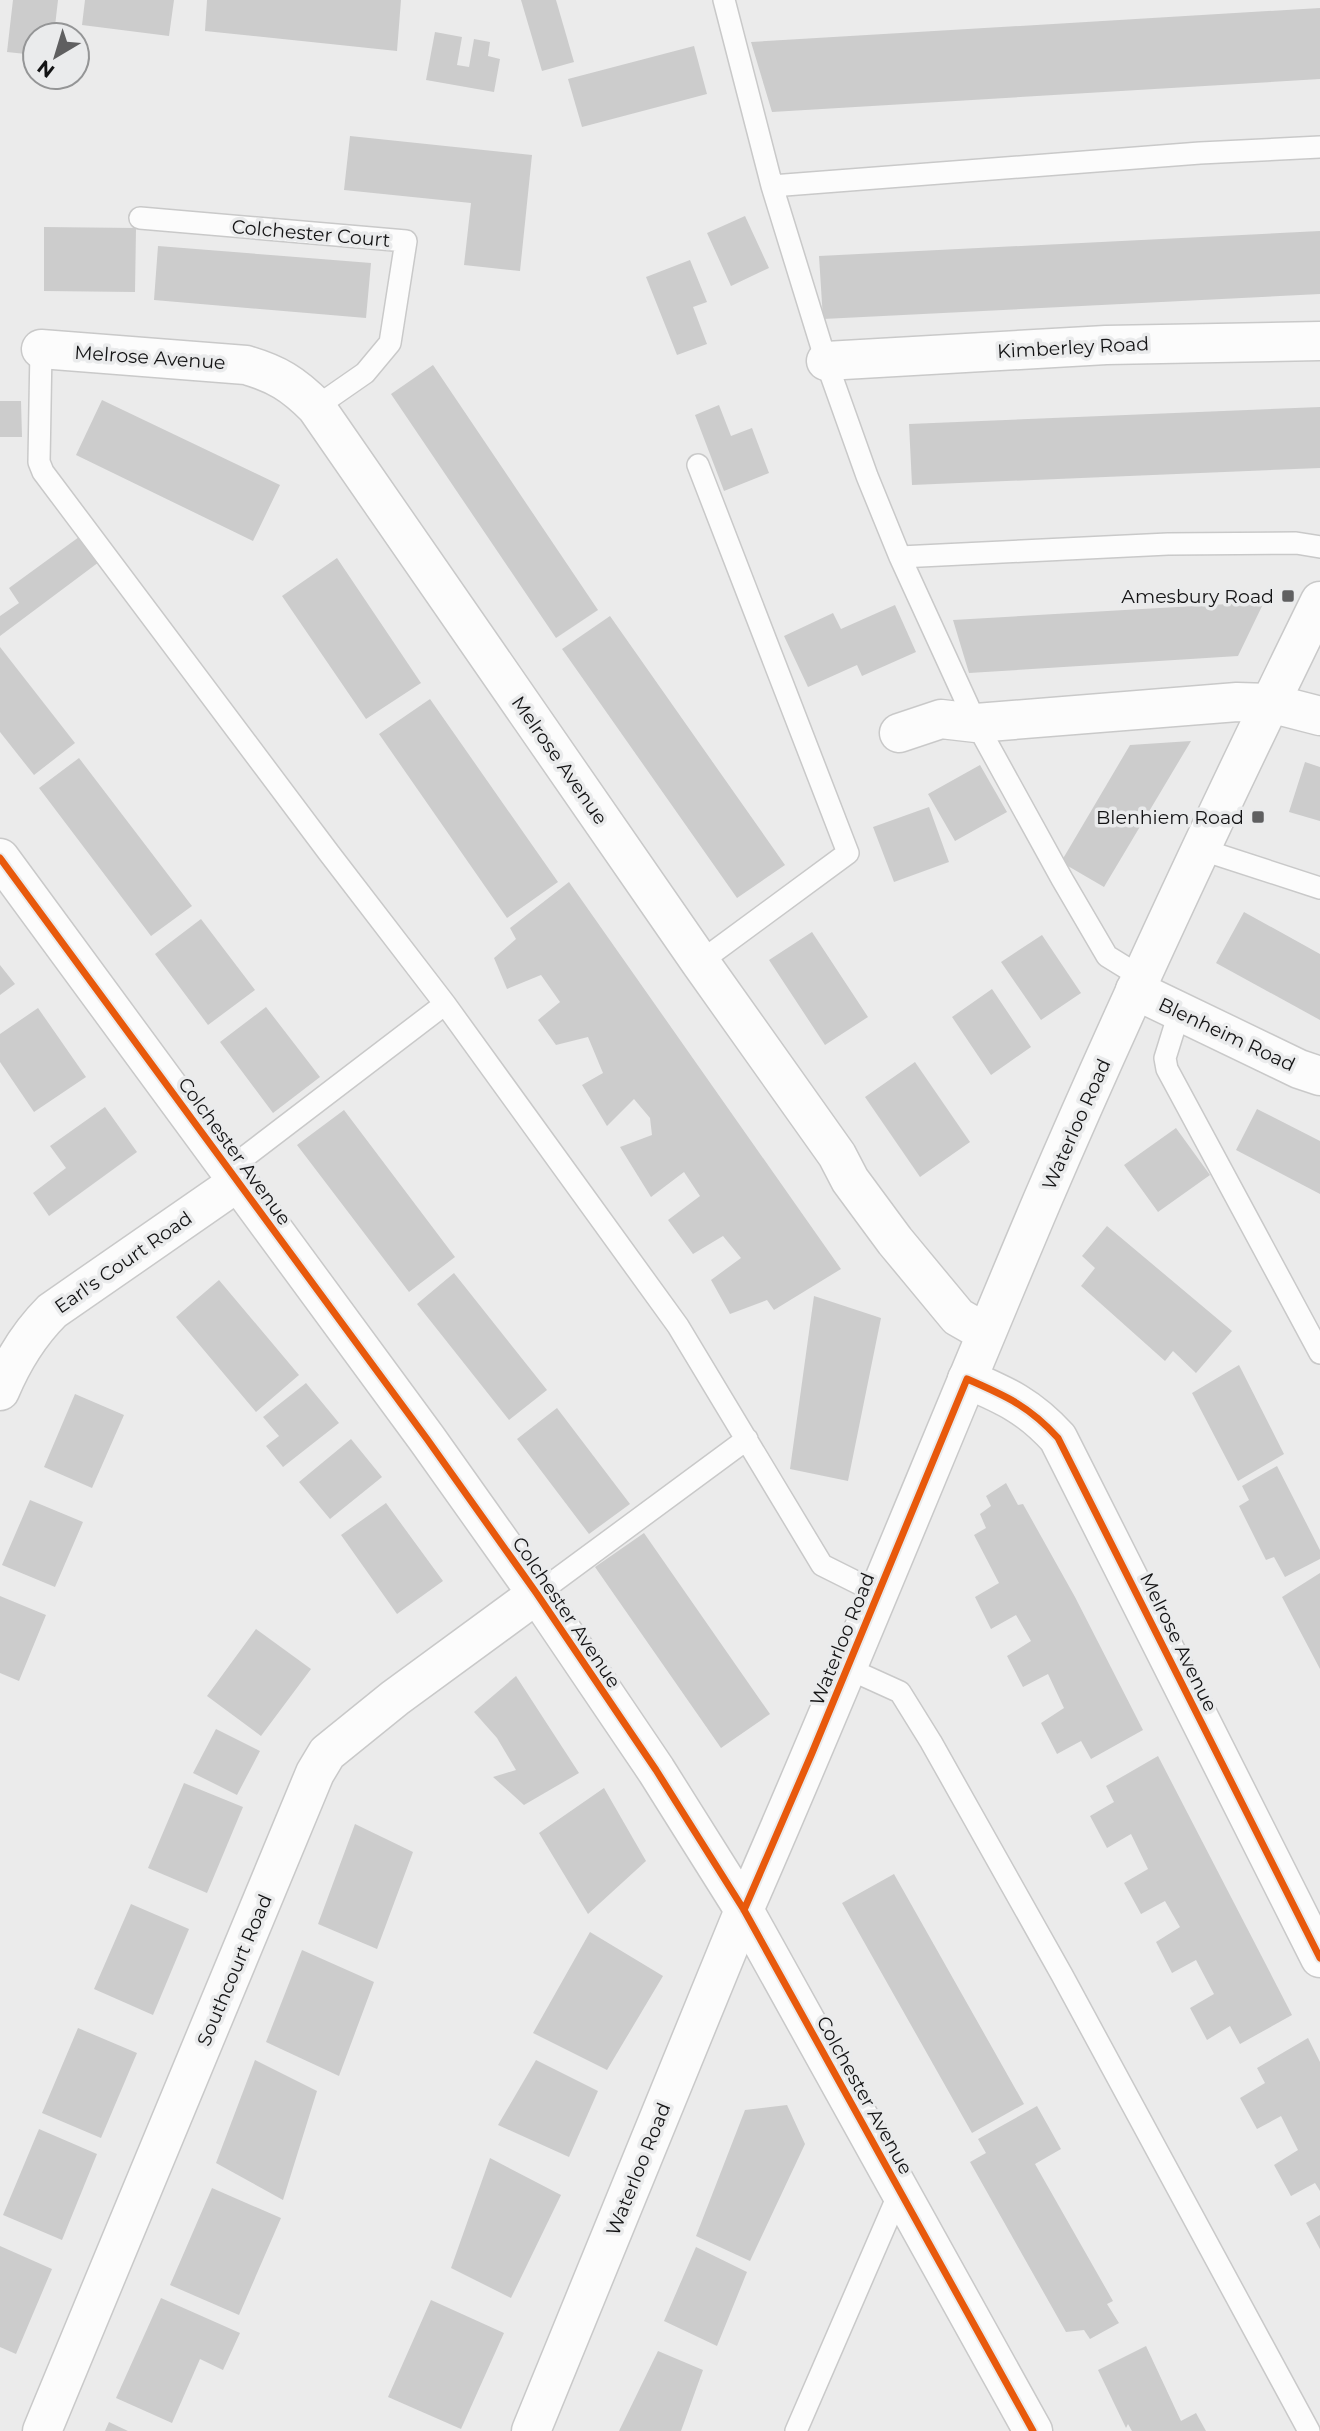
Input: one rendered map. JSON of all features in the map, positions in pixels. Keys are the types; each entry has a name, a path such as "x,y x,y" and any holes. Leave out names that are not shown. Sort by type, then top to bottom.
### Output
{"street":[{"name":"Kimberley Road","path":"826,361 1105,345 1320,341"},
{"name":"Melrose Avenue","path":"41,349 246,365 271,373 296,387 316,408 837,1155 850,1180 895,1241 958,1317 986,1334"},
{"name":"Waterloo Road","path":"531,2431 744,1910 848,1668 986,1334 1138,984 1320,601"},
{"path":"899,733 941,719 976,723 1237,702 1270,703 1320,716"},
{"name":"Colchester Avenue","path":"0,858 427,1438 656,1770 744,1910 1033,2431"},
{"name":"Blenheim Road","path":"1138,984 1179,1013 1320,1076"},
{"name":"Earl's Court Road","path":"0,1391 11,1365 31,1332 52,1311 234,1175"},
{"name":"Melrose Avenue","path":"967,1379 1015,1400 1040,1418 1058,1438 1320,1958"},
{"name":"Southcourt Road","path":"42,2431 315,1773 327,1753 537,1594"}],"lane":[{"path":"724,0 772,186 826,361 867,476 900,557 976,723 1107,956 1138,984"},
{"path":"772,186 1200,153 1320,147"},
{"name":"Colchester Court","path":"140,218 406,241 390,343 365,373 316,408"},
{"path":"41,349 39,462 43,472 446,1004 678,1326 822,1565 878,1594"},
{"path":"698,465 848,853 700,961"},
{"path":"900,557 1168,544 1296,543 1320,547"},
{"path":"1200,849 1320,888"},
{"path":"234,1175 446,1004"},
{"path":"1179,1013 1166,1058 1167,1069 1320,1353"},
{"path":"537,1594 747,1439"},
{"path":"848,1668 900,1692 931,1742 1062,1975 1309,2431"},
{"path":"796,2431 900,2191"}],"building":[{"path":"13,0 58,0 56,21 21,21 21,54 7,52"},
{"path":"85,0 174,0 169,36 91,26 91,21 82,21"},
{"path":"207,0 401,0 397,51 205,31"},
{"path":"521,0 556,0 574,62 542,71"},
{"path":"1320,8 1320,79 772,112 751,42"},
{"path":"435,32 462,37 457,65 469,67 474,39 490,42 488,56 500,59 494,92 426,80"},
{"path":"694,46 707,94 582,127 568,79"},
{"path":"350,136 532,155 520,271 464,265 471,203 344,190"},
{"path":"745,216 769,268 731,286 707,233"},
{"path":"44,227 136,228 135,292 44,291"},
{"path":"1320,231 1320,294 823,319 819,256"},
{"path":"158,246 371,263 366,318 154,300"},
{"path":"690,260 707,302 693,307 707,344 677,355 646,277"},
{"path":"433,365 598,610 556,638 391,394"},
{"path":"102,400 280,485 253,541 76,455"},
{"path":"0,401 21,401 22,437 0,437"},
{"path":"719,405 731,436 752,428 769,473 724,491 695,415"},
{"path":"1320,407 1320,468 912,485 909,424"},
{"path":"79,537 99,562 0,636 0,616 19,603 9,588"},
{"path":"337,558 421,683 366,719 282,596"},
{"path":"1264,602 1238,656 969,673 953,620"},
{"path":"895,605 916,652 862,676 857,665 808,687 784,636 833,613 841,629"},
{"path":"610,616 785,865 737,898 562,649"},
{"path":"0,647 75,743 34,775 0,732"},
{"path":"430,699 558,882 507,918 379,734"},
{"path":"1191,741 1104,887 1061,862 1130,745"},
{"path":"79,758 192,906 151,936 39,788"},
{"path":"1305,762 1320,767 1320,821 1289,812"},
{"path":"980,765 1007,812 955,841 928,794"},
{"path":"929,807 949,862 894,882 873,827"},
{"path":"569,882 841,1269 774,1310 767,1300 730,1314 711,1280 741,1258 723,1236 693,1254 668,1220 700,1196 684,1172 651,1197 620,1147 652,1135 650,1118 634,1099 607,1126 582,1085 603,1073 588,1037 556,1045 538,1020 560,1002 541,975 507,989 494,958 516,939 510,928"},
{"path":"1244,912 1320,954 1320,1020 1216,963"},
{"path":"201,919 255,990 208,1025 155,954"},
{"path":"812,932 868,1017 825,1045 769,960"},
{"path":"1042,935 1081,993 1041,1020 1001,962"},
{"path":"0,965 15,984 0,995"},
{"path":"992,989 1031,1047 991,1075 952,1017"},
{"path":"266,1007 320,1077 273,1113 220,1042"},
{"path":"38,1008 86,1077 34,1112 0,1062 0,1034"},
{"path":"915,1062 970,1142 920,1177 865,1097"},
{"path":"105,1107 137,1152 49,1216 33,1193 66,1168 50,1146"},
{"path":"1257,1109 1320,1141 1320,1194 1236,1150"},
{"path":"344,1110 455,1257 409,1292 297,1145"},
{"path":"1176,1128 1210,1175 1158,1212 1124,1165"},
{"path":"1107,1226 1232,1331 1196,1373 1173,1351 1165,1361 1081,1286 1095,1268 1082,1256"},
{"path":"454,1273 547,1390 509,1420 417,1304"},
{"path":"219,1280 299,1375 256,1412 176,1317"},
{"path":"814,1296 881,1318 848,1481 790,1469"},
{"path":"1239,1365 1284,1454 1238,1481 1192,1393"},
{"path":"306,1383 339,1423 283,1467 266,1446 279,1436 263,1417"},
{"path":"75,1394 124,1415 92,1488 44,1467"},
{"path":"557,1408 630,1504 589,1534 517,1439"},
{"path":"351,1439 382,1477 330,1519 299,1482"},
{"path":"1277,1466 1320,1550 1320,1559 1285,1577 1274,1557 1266,1560 1239,1506 1249,1500 1242,1486"},
{"path":"1006,1483 1018,1505 1023,1504 1075,1597 1143,1730 1091,1759 1081,1741 1057,1754 1041,1723 1064,1708 1048,1674 1023,1687 1007,1656 1031,1641 1016,1615 991,1629 975,1597 999,1583 974,1535 986,1528 980,1514 991,1506 986,1496"},
{"path":"30,1500 83,1522 55,1587 2,1565"},
{"path":"386,1503 443,1581 397,1614 341,1535"},
{"path":"644,1533 770,1714 721,1748 595,1567"},
{"path":"1320,1573 1320,1669 1282,1597"},
{"path":"0,1596 46,1615 19,1681 0,1673"},
{"path":"256,1629 311,1669 261,1736 207,1696"},
{"path":"516,1676 579,1773 524,1805 493,1777 516,1770 497,1738 474,1712"},
{"path":"216,1729 260,1751 237,1795 193,1773"},
{"path":"1158,1756 1292,2015 1240,2044 1230,2026 1207,2040 1190,2008 1214,1994 1196,1960 1172,1973 1156,1942 1180,1927 1165,1901 1141,1914 1124,1883 1148,1869 1131,1834 1107,1848 1090,1816 1114,1802 1106,1786"},
{"path":"184,1783 243,1807 207,1893 148,1868"},
{"path":"604,1788 646,1861 588,1914 539,1833"},
{"path":"355,1824 413,1852 377,1949 318,1924"},
{"path":"894,1874 1024,2104 972,2133 842,1903"},
{"path":"131,1904 189,1929 153,2015 94,1989"},
{"path":"590,1932 663,1976 607,2070 533,2033"},
{"path":"302,1950 374,1982 339,2076 266,2042"},
{"path":"78,2028 137,2053 101,2138 42,2113"},
{"path":"1308,2038 1320,2062 1320,2191 1315,2183 1291,2196 1274,2165 1298,2150 1281,2116 1257,2129 1240,2098 1265,2083 1257,2068"},
{"path":"255,2060 317,2091 283,2200 216,2163"},
{"path":"536,2060 598,2091 569,2157 498,2125"},
{"path":"787,2105 805,2144 750,2261 696,2236 745,2110"},
{"path":"1037,2106 1061,2149 1035,2164 1113,2301 1107,2304 1119,2323 1090,2339 1084,2330 1066,2332 970,2162 986,2153 978,2139"},
{"path":"39,2129 97,2154 62,2240 3,2215"},
{"path":"490,2158 561,2195 511,2298 451,2268"},
{"path":"212,2188 281,2218 239,2315 170,2285"},
{"path":"1320,2215 1320,2249 1306,2223"},
{"path":"0,2246 52,2269 16,2354 0,2347"},
{"path":"696,2247 747,2272 717,2346 664,2321"},
{"path":"161,2298 240,2333 223,2370 200,2359 172,2423 116,2398"},
{"path":"431,2300 504,2333 461,2429 388,2397"},
{"path":"1146,2346 1181,2421 1196,2413 1206,2431 1132,2431 1128,2424 1126,2428 1098,2370"},
{"path":"658,2351 703,2370 681,2431 619,2431"},
{"path":"109,2422 128,2431 105,2431"}],"cycle path":[{"path":"0,858 427,1439 537,1594 656,1770 744,1910 1033,2431"},
{"path":"744,1910 967,1379 1016,1403 1058,1438 1320,1958"}],"place":[{"name":"Amesbury Road","path":"1288,596"},
{"name":"Blenhiem Road","path":"1258,817"}]}
